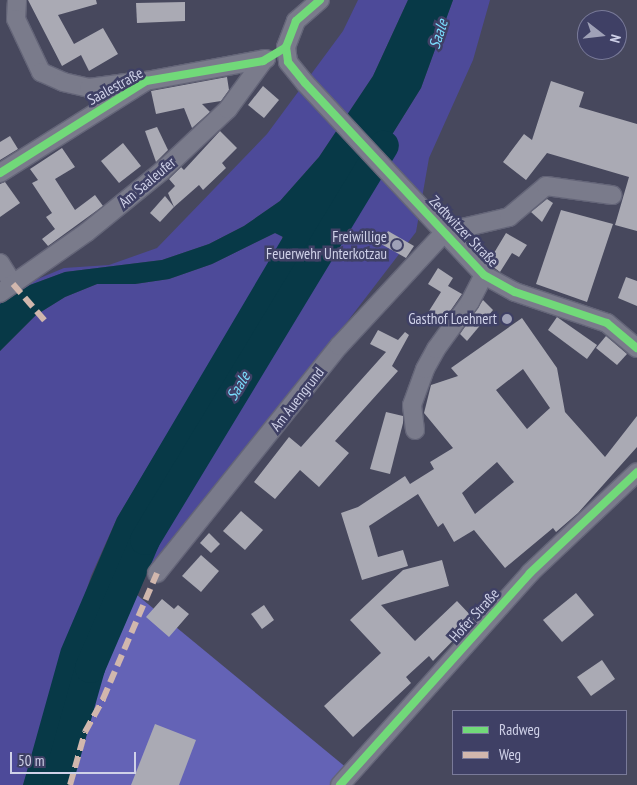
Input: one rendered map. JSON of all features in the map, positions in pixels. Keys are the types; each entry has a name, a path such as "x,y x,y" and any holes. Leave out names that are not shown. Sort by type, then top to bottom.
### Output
{"street":[{"path":"16,0 16,19 41,72 63,82 89,88 146,81"},
{"path":"286,47 296,21 320,0"},
{"name":"Saalestraße","path":"0,173 146,81 262,61 286,47"},
{"name":"Zedtwitzer Straße","path":"286,47 288,62 305,83 484,275 516,292 607,323 637,348"},
{"name":"Am Saaleufer","path":"0,263 6,289 87,232 162,171 228,109 262,61"},
{"path":"445,232 509,217 546,186 612,195"},
{"name":"Am Auengrund","path":"157,573 344,340 445,232"},
{"name":"Zedtwitzer Straße","path":"415,430 412,405 425,369 436,349 470,302 484,275"},
{"name":"Hofer Straße","path":"340,785 530,573 637,472"}],"shaded area":[{"path":"358,0 408,0 373,76 319,157 280,201 244,226 209,244 162,260 65,272 30,285 0,304 0,300 28,283 64,268 109,265 157,248 267,134 343,31"},
{"path":"453,0 490,0 473,60 429,158 416,232 265,429 131,590 66,748 90,661 121,580 153,519 421,88"},
{"path":"275,233 282,235 282,243 117,518 91,576 23,785 0,785 0,351 36,315 65,297 97,284 135,284 169,279 212,264"},
{"path":"131,590 348,769 334,785 57,785 66,748"}],"water":[{"path":"408,0 453,0 421,88 153,519 121,580 90,661 57,785 23,785 61,649 117,518 283,237 275,233 212,264 169,279 135,284 97,284 65,297 36,315 0,351 0,304 30,285 65,272 162,260 209,244 244,226 280,201 319,157 373,76"}],"building":[{"path":"28,0 96,0 97,4 58,15 74,44 103,28 118,54 89,71 81,55 62,66"},
{"path":"185,2 185,21 137,23 136,3"},
{"path":"227,77 229,90 221,101 202,104 210,112 192,128 184,108 156,114 151,91"},
{"path":"551,81 584,92 579,107 637,124 637,231 615,225 629,177 547,153 526,180 503,162 524,134 532,140"},
{"path":"263,86 279,100 264,118 248,105"},
{"path":"157,127 168,150 156,162 145,131"},
{"path":"220,131 237,148 222,163 226,168 203,190 199,185 174,207 168,193 175,186 169,179 181,167 184,170"},
{"path":"10,136 18,149 0,160 0,142"},
{"path":"123,143 141,166 119,183 101,161"},
{"path":"62,148 75,167 55,179 75,210 95,195 103,206 48,246 42,239 55,229 46,217 52,213 32,183 38,180 30,169"},
{"path":"5,182 20,203 0,217 0,184"},
{"path":"165,196 174,207 160,222 150,213"},
{"path":"547,199 553,203 542,222 531,212"},
{"path":"561,210 613,224 587,302 536,284"},
{"name":"Freiwillige Feuerwehr Unterkotzau","path":"388,231 414,246 406,258 381,244"},
{"path":"506,233 527,245 519,257 512,253 500,272 488,263"},
{"path":"438,268 453,278 448,286 462,294 444,320 429,311 441,292 428,284"},
{"path":"626,277 637,281 637,306 618,298"},
{"path":"483,300 493,310 467,341 460,334"},
{"path":"557,317 597,345 587,359 548,330"},
{"path":"522,318 557,368 565,412 605,457 637,416 637,447 578,513 556,532 553,528 505,568 474,530 454,542 443,523 438,527 418,494 369,526 378,557 403,550 408,566 362,580 341,513 358,507 405,476 410,484 434,469 430,462 453,448 424,413 431,385 458,376 451,368","holes":["523,369 550,408 527,429 496,390","497,462 514,482 475,514 462,493"]},
{"path":"378,330 398,340 405,332 409,335 392,366 398,371 335,441 349,453 319,487 300,470 275,499 254,482 289,437 301,447 386,352 370,344"},
{"path":"606,336 627,354 617,365 596,348"},
{"path":"386,412 403,416 403,423 390,474 370,469"},
{"path":"241,511 263,530 245,550 223,531"},
{"path":"209,533 220,544 211,553 200,543"},
{"path":"201,555 219,571 201,592 182,576"},
{"path":"442,560 449,586 381,605 415,641 457,601 474,619 433,661 429,656 406,677 411,683 353,737 324,706 381,653 350,620 403,570"},
{"path":"576,593 594,615 562,642 543,620"},
{"path":"162,599 174,609 178,605 189,614 169,637 146,617"},
{"path":"264,605 274,620 262,629 251,614"},
{"path":"602,660 615,679 591,696 577,677"},
{"path":"155,724 196,740 179,785 131,785"}],"waterway":[{"name":"Saale","path":"57,785 90,668 145,540 384,146"}],"marked path":[{"path":"13,284 45,321"},
{"path":"70,785 85,732 103,699 157,573"}],"cycle path":[{"path":"320,0 296,21 286,47 288,62 305,83 484,275 515,292 607,323 637,348"},
{"path":"0,173 146,81 263,61 286,47"},
{"path":"340,785 530,573 637,472"}],"place":[{"name":"Freiwillige Feuerwehr Unterkotzau","path":"397,245"},
{"name":"Gasthof Loehnert","path":"507,319"}]}
